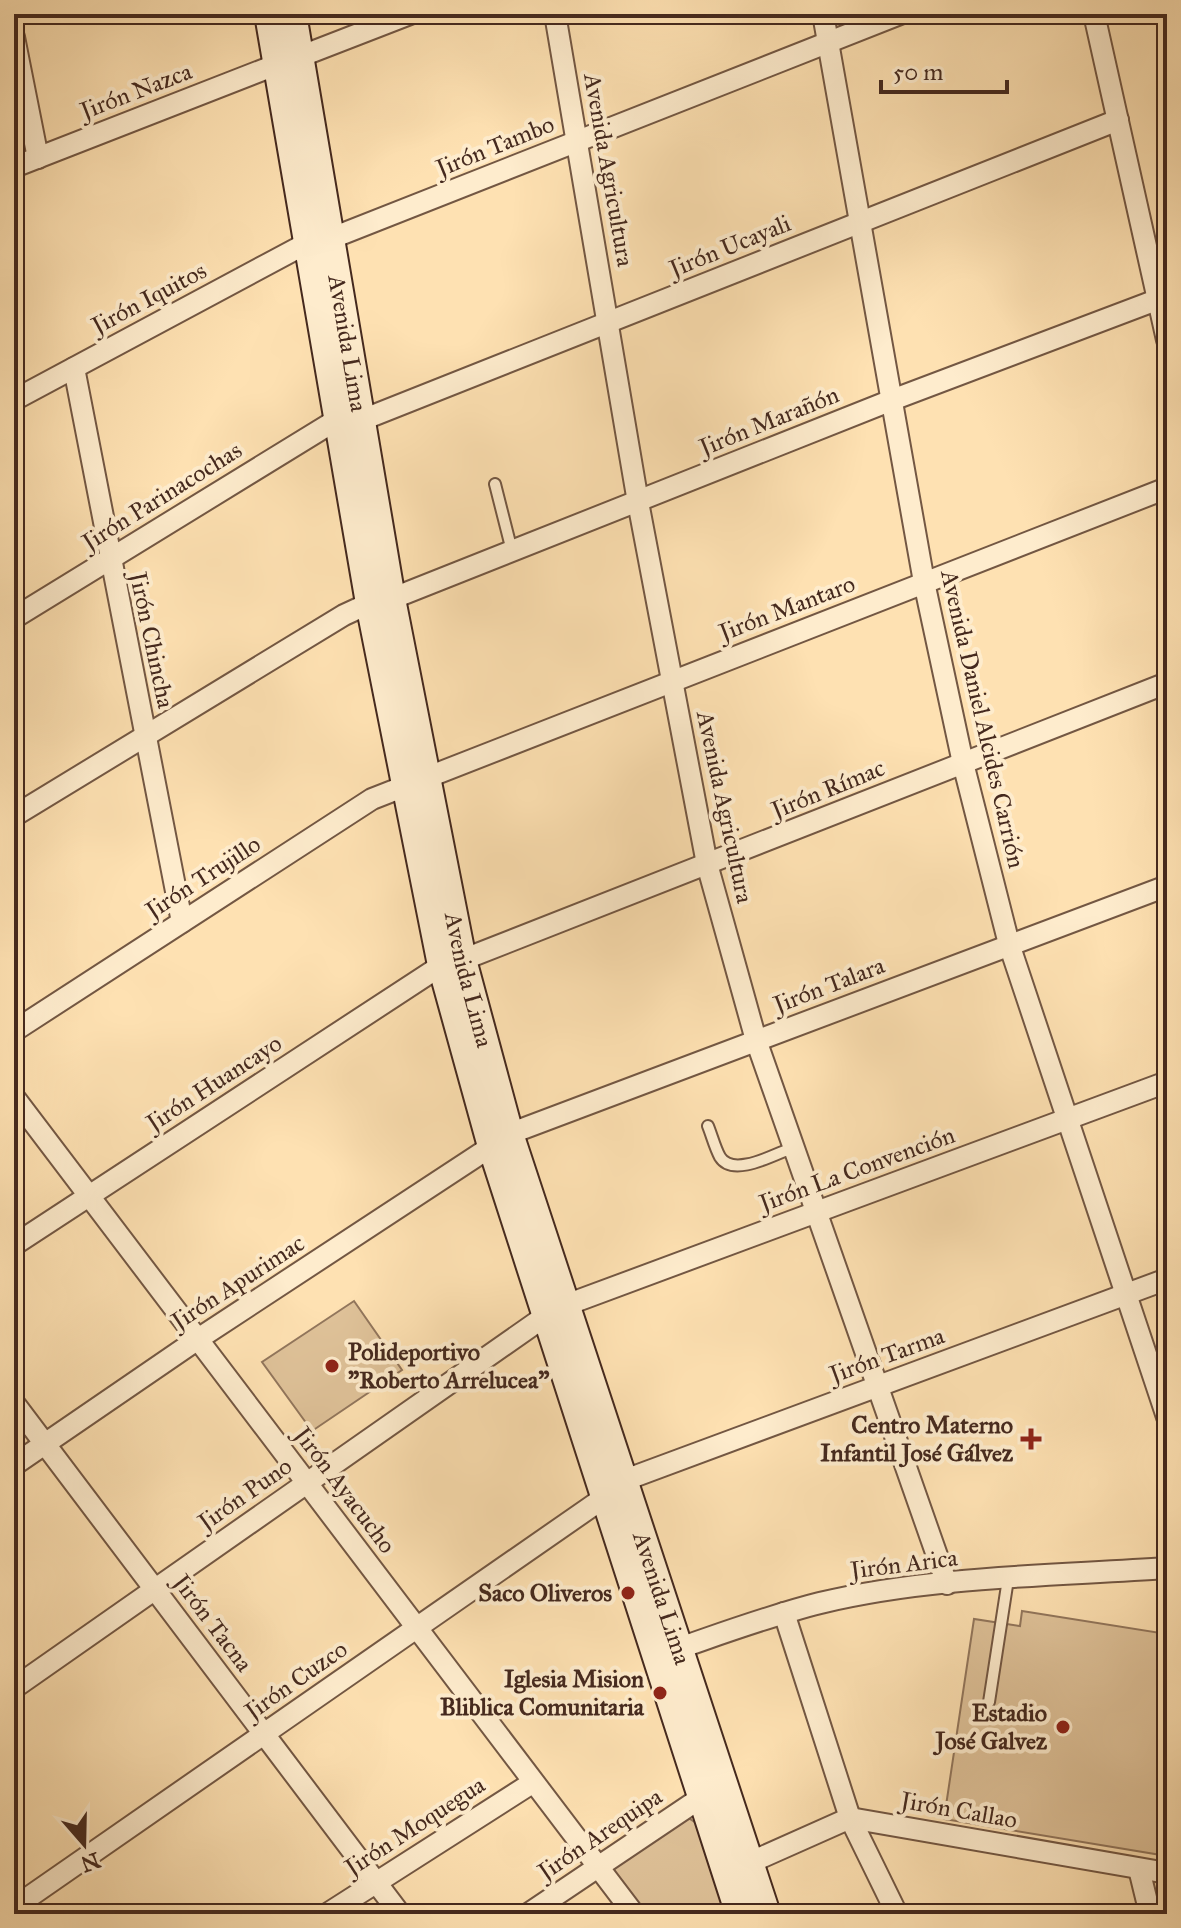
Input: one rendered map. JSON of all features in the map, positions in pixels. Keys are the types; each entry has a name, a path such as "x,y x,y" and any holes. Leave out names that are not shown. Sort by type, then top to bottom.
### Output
{"main road":[{"name":"Avenida Lima","path":"269,14 288,60 381,601 452,963 501,1140 667,1652 766,1914"},
{"name":"Avenida Lima","path":"288,60 292,14"},
{"name":"Avenida Lima","path":"667,1652 702,1797 740,1914"}],"street":[{"name":"Jirón Nazca","path":"14,167 410,14"},
{"name":"Avenida Agricultura","path":"555,14 579,140 638,502 707,864 756,1040 814,1213 947,1584"},
{"name":"Avenida Daniel Alcides Carrión","path":"823,14 924,582 963,763 1009,944 1167,1417"},
{"name":"Jirón Tambo","path":"321,240 900,14"},
{"path":"1094,14 1162,298 1167,340"},
{"path":"14,37 38,158"},
{"name":"Jirón Ucayali","path":"350,419 608,322 1118,120"},
{"name":"Jirón Iquitos","path":"14,400 321,240"},
{"name":"Jirón Marañón","path":"14,816 344,615 892,400 1162,298"},
{"name":"Jirón Chincha","path":"74,368 182,922"},
{"name":"Jirón Parinacochas","path":"14,618 350,419"},
{"name":"Jirón Mantaro","path":"416,781 1167,488"},
{"name":"Jirón Rímac","path":"452,963 1167,683"},
{"name":"Jirón Trujillo","path":"14,1031 372,799 416,781"},
{"name":"Jirón Talara","path":"501,1140 756,1040 1167,886"},
{"name":"Jirón Huancayo","path":"14,1245 452,963"},
{"name":"Jirón La Convención","path":"556,1310 1167,1082"},
{"name":"Jirón Ayacucho","path":"14,1097 634,1914"},
{"name":"Jirón Apurimac","path":"14,1465 198,1339 501,1140"},
{"name":"Jirón Tarma","path":"615,1489 877,1386 1167,1279"},
{"name":"Jirón Puno","path":"14,1688 556,1310"},
{"name":"Jirón Tacna","path":"14,1403 400,1914"},
{"name":"Jirón Cuzco","path":"17,1908 615,1489"},
{"name":"Jirón Arica","path":"667,1652 784,1613 860,1595 947,1584 1167,1568"},
{"path":"784,1613 850,1818 897,1914"},
{"name":"Jirón Moquegua","path":"327,1914 532,1783"},
{"name":"Jirón Arequipa","path":"528,1914 702,1797"},
{"path":"749,1863 850,1818"},
{"name":"Jirón Callao","path":"850,1818 1167,1873"},
{"path":"1139,1869 1150,1914"}],"lane":[{"path":"495,484 512,551"},
{"path":"708,1126 720,1158 728,1165 739,1166 792,1148"},
{"path":"989,1702 1008,1579"}],"shaded area":[{"name":"Polideportivo \"Roberto Arrelucea\"","path":"354,1301 402,1370 312,1431 262,1362"},
{"name":"Estadio José Galvez","path":"1022,1611 1167,1634 1167,1856 944,1819 974,1619 1020,1626"},
{"path":"687,1817 696,1823 728,1914 646,1914 612,1869"}],"place":[{"name":"Polideportivo \"Roberto Arrelucea\"","path":"332,1366"},
{"name":"Centro Materno Infantil José Gálvez","path":"1031,1439"},
{"name":"Saco Oliveros","path":"628,1593"},
{"name":"Iglesia Mision Bliblica Comunitaria","path":"660,1693"},
{"name":"Estadio José Galvez","path":"1063,1727"}]}
